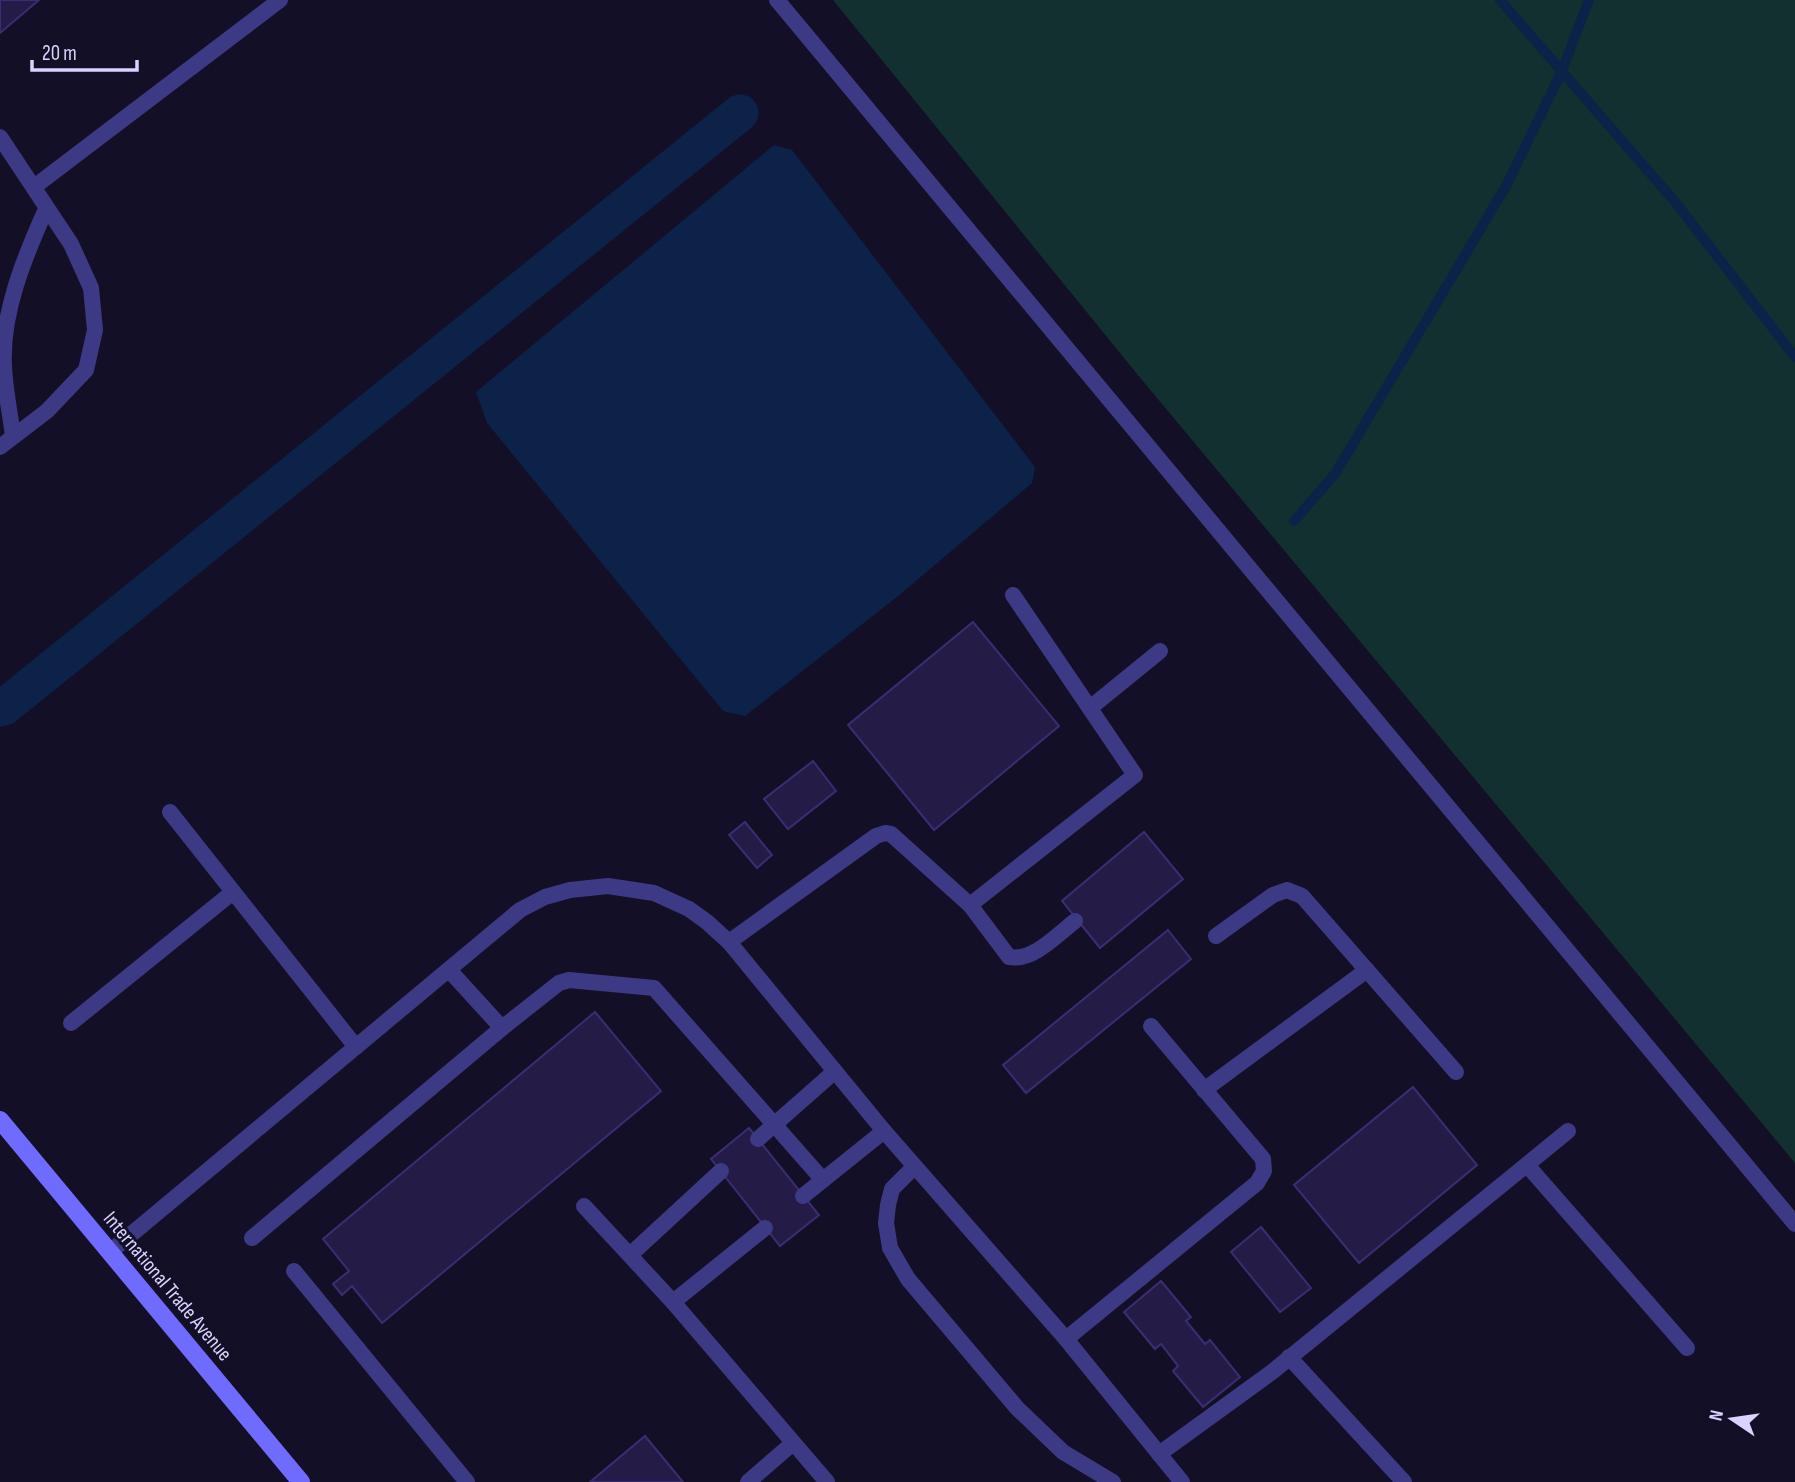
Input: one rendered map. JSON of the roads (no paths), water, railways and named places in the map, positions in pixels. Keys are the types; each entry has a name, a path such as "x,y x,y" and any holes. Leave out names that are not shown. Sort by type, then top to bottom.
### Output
{"street":[{"name":"International Trade Avenue","path":"0,1120 300,1482"}],"lane":[{"path":"34,187 280,0"},
{"path":"777,0 1795,1224"},
{"path":"0,137 71,244 92,288 95,330 86,370 47,411 6,441"},
{"path":"6,441 4,364 10,307 27,251 46,209"},
{"path":"970,905 1135,775 1013,595"},
{"path":"1090,708 1160,651"},
{"path":"170,812 356,1047"},
{"path":"729,942 876,836 885,833 891,834 970,905 1009,957 1019,959 1029,955 1075,921"},
{"path":"110,1252 520,910 545,897 570,890 608,886 654,893 689,909 729,942 834,1072 1066,1339 1182,1482"},
{"path":"1216,936 1273,895 1287,890 1294,891 1302,896 1456,1072"},
{"path":"71,1023 233,892"},
{"path":"1204,1090 1367,970"},
{"path":"450,971 502,1028"},
{"path":"252,1238 502,1028 558,983 569,980 654,988 823,1180"},
{"path":"1066,1339 1257,1183 1264,1171 1263,1158 1150,1026"},
{"path":"758,1139 834,1072"},
{"path":"803,1196 884,1131"},
{"path":"1159,1454 1289,1357 1569,1131"},
{"path":"1527,1165 1687,1348"},
{"path":"914,1167 892,1189 887,1223 890,1248 908,1279 1017,1408 1063,1452 1112,1482"},
{"path":"630,1255 721,1171"},
{"path":"584,1206 673,1302 827,1482"},
{"path":"673,1302 765,1228"},
{"path":"294,1271 467,1482"},
{"path":"1289,1357 1404,1482"},
{"path":"748,1482 793,1443"}],"water":[{"path":"774,145 792,150 1035,467 1032,483 897,597 745,716 723,711 487,423 476,392"}],"waterway":[{"path":"1500,0 1676,203 1795,357"},
{"path":"1294,521 1335,474 1506,186 1561,73 1589,0"},
{"path":"0,708 740,113"}]}
